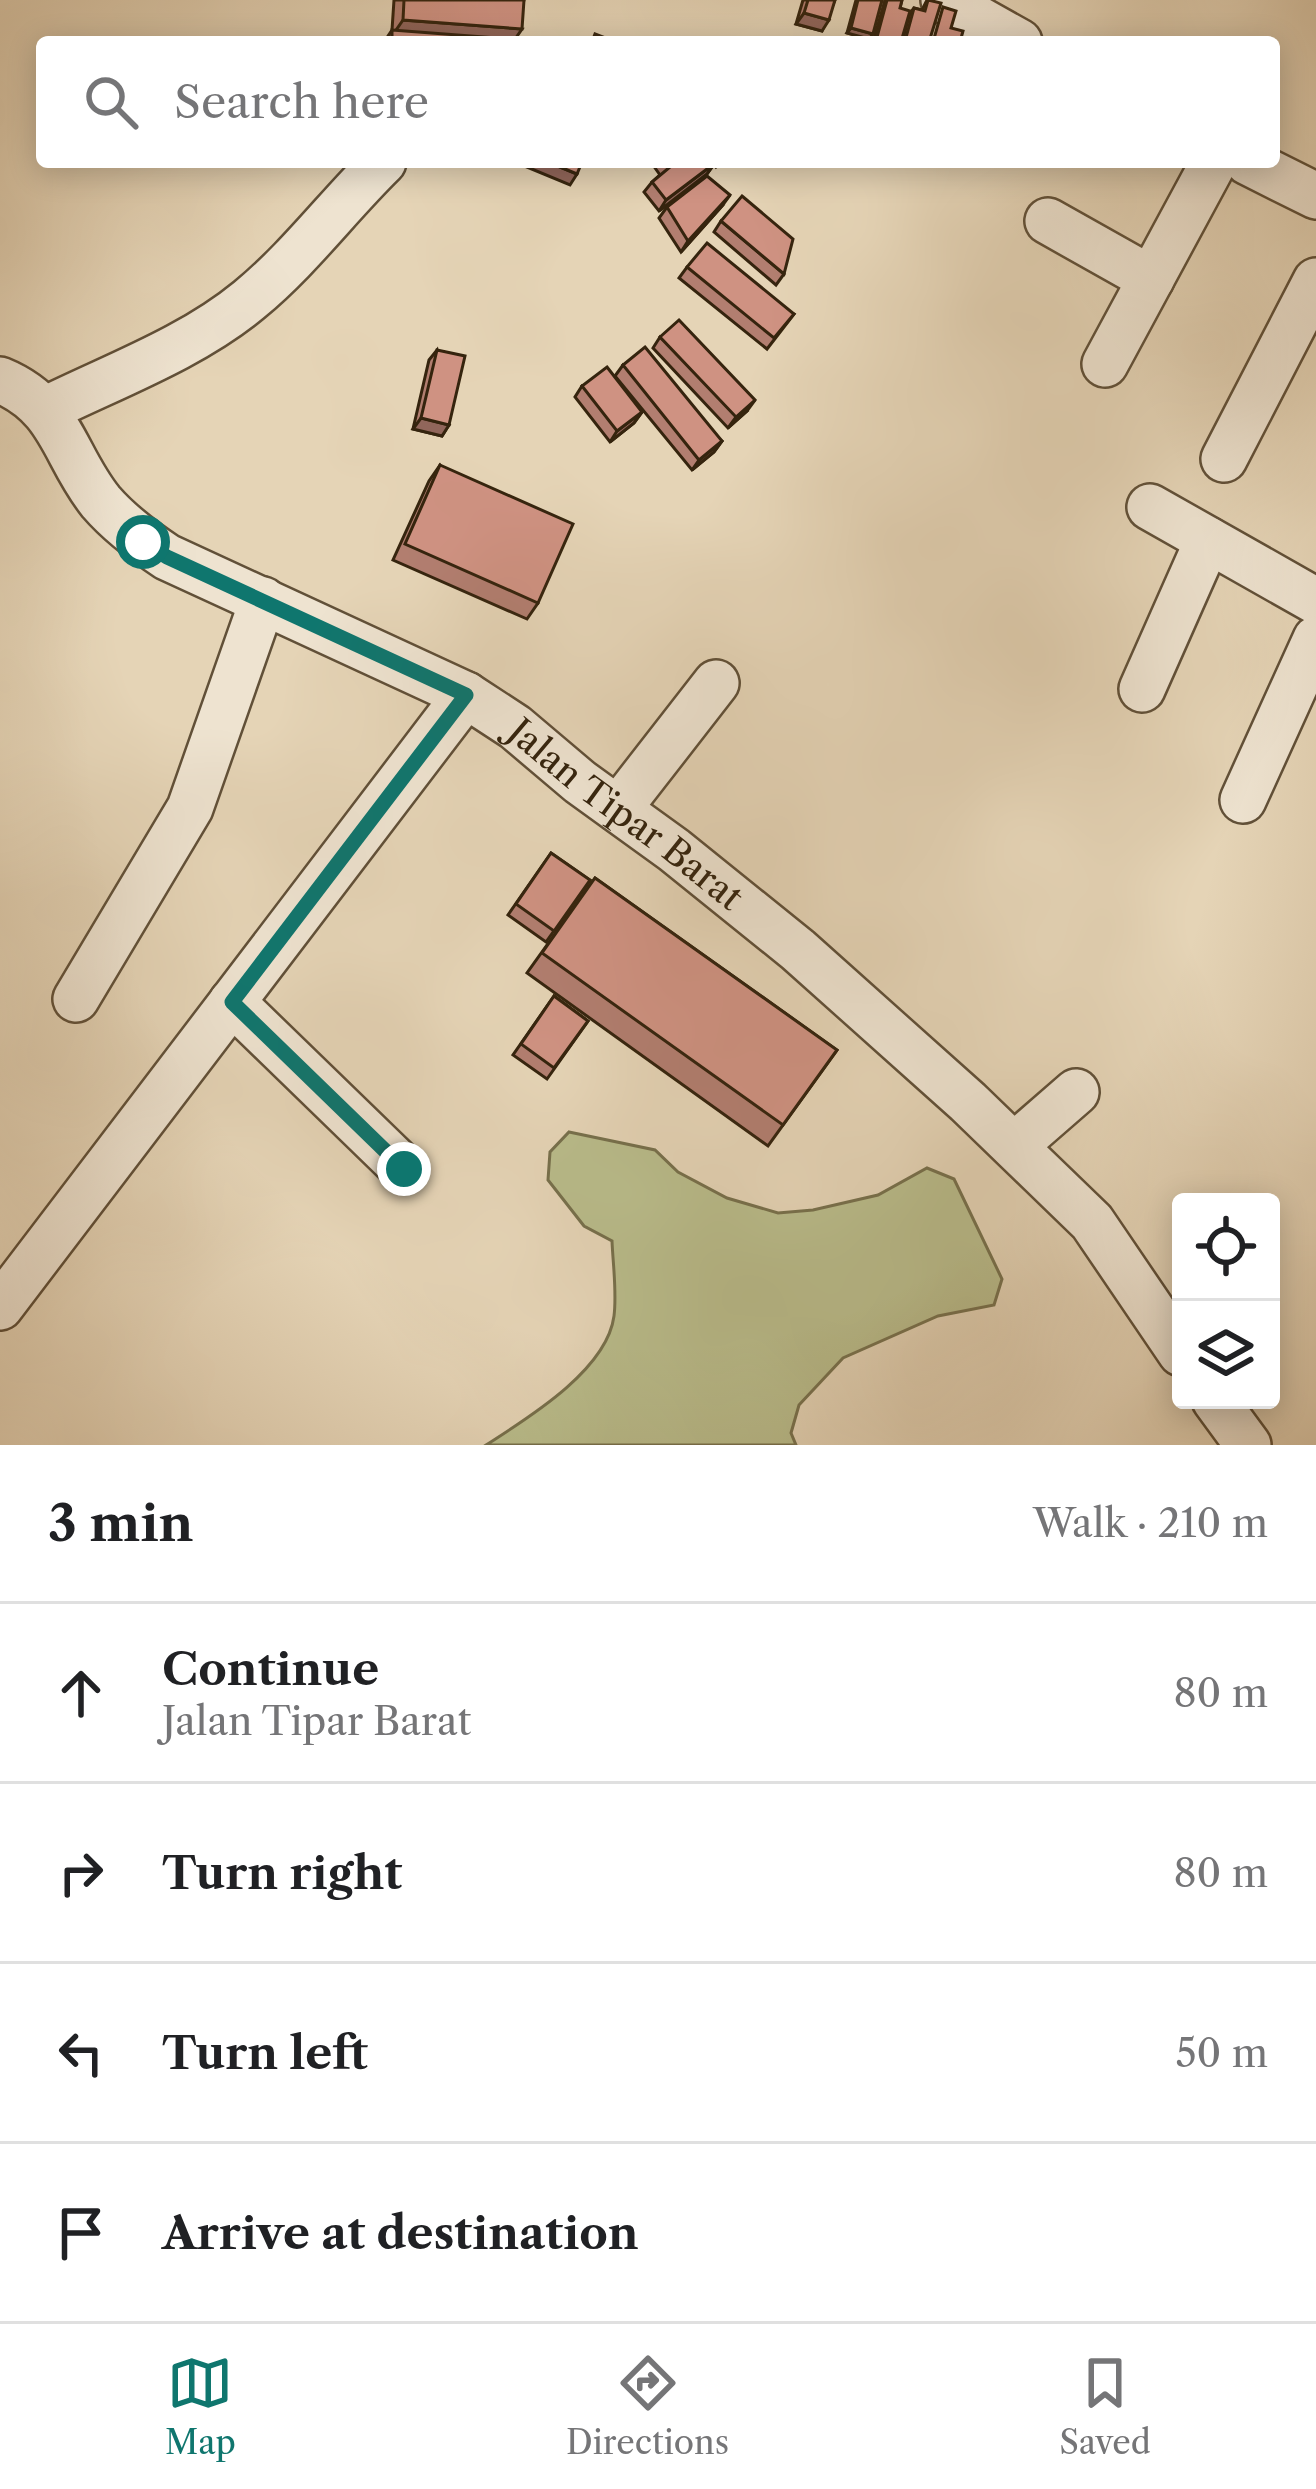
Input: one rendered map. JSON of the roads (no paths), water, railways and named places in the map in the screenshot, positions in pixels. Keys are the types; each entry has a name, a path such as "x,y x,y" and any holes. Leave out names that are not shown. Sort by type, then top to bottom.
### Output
{"street":[{"path":"944,0 1008,36"},
{"path":"1105,364 1211,168"},
{"path":"1259,168 1316,196"},
{"path":"47,410 221,321 305,248 349,180"},
{"path":"1048,221 1151,279"},
{"path":"1224,459 1316,280"},
{"name":"Jalan Tipar Barat","path":"0,380 47,410 99,500 143,542 466,695 515,727 798,950 1092,1222 1172,1340"},
{"path":"1150,507 1316,601"},
{"path":"1142,689 1208,540"},
{"path":"76,998 190,808 263,600"},
{"path":"1243,800 1316,639"},
{"path":"618,809 716,683"},
{"path":"0,1307 466,695"},
{"path":"232,1002 404,1169"},
{"path":"1013,1146 1076,1092"},
{"path":"1222,1409 1248,1445"}]}
